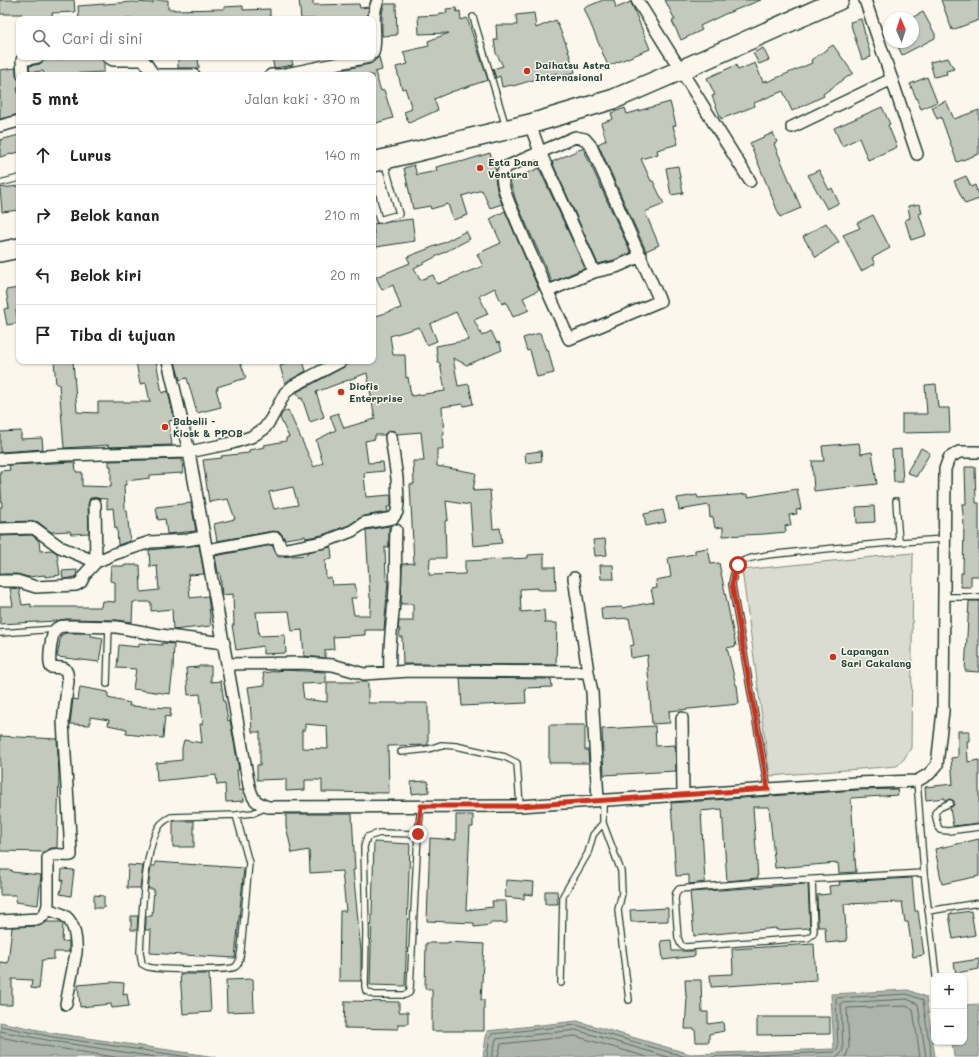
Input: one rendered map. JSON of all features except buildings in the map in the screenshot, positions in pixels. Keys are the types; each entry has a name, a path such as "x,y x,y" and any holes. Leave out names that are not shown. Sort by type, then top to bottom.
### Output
{"highway":[{"path":"378,160 530,124 614,99 840,0"},
{"path":"0,252 16,249"}],"street":[{"path":"374,16 375,6 378,0"},
{"path":"637,0 750,180"},
{"path":"865,0 917,154"},
{"path":"22,60 23,72"},
{"path":"113,60 143,60 151,72"},
{"path":"296,72 354,60"},
{"path":"792,127 892,79"},
{"path":"0,126 16,122"},
{"path":"530,124 540,152 594,272"},
{"path":"575,137 585,139 591,146 641,256 660,301 569,339 509,202 503,185 502,170 575,137"},
{"path":"547,289 553,290 594,272 616,267 641,256"},
{"path":"169,364 188,452 203,537 207,550 249,786 253,798 259,804 268,807 520,806 856,783 917,782 929,774 937,765 943,711 945,469 949,458 959,452 979,452"},
{"path":"0,459 62,455 188,452 232,443 250,437 264,429 285,393 293,386 335,364"},
{"path":"207,550 273,538 276,538 280,543 281,548 287,549 324,542 352,531 364,523 393,518 397,512 398,503 397,478 391,437"},
{"path":"95,504 96,562"},
{"path":"0,529 34,528 39,530 60,547 96,562"},
{"path":"390,672 389,658 395,584 396,530"},
{"path":"0,581 17,581 36,587 76,585 81,582 85,574 96,562 150,542 187,540 203,537"},
{"path":"574,578 592,692 600,800"},
{"path":"0,921 39,919 44,916 47,910 48,858 55,854 68,856 71,855 72,852 63,722 68,677 65,669 52,667 49,659 56,628 61,626 117,627 160,635 224,643"},
{"path":"227,664 309,663 333,665 364,674 390,672 501,671 588,672"},
{"path":"682,718 683,794"},
{"path":"47,910 65,916 72,927 76,953 66,1004"}],"lane":[{"path":"472,17 507,129"},
{"path":"376,208 379,220 399,214 378,160"},
{"path":"0,183 16,179"},
{"path":"896,501 899,542"},
{"path":"768,789 732,585 734,573 738,565 745,560 760,557 899,542 944,539"},
{"path":"944,597 979,597"},
{"path":"107,684 110,627"},
{"path":"0,633 56,628"},
{"path":"401,752 429,749 441,745 456,746 505,756 517,763 520,806"},
{"path":"917,782 924,873 936,973"},
{"path":"600,800 603,823 621,871 622,893 618,910 630,1000"},
{"path":"950,803 939,808 935,813 940,830 948,831 979,827"},
{"path":"418,834 380,833 367,837 365,840 365,986 366,991 374,995 398,996 409,993 410,989 418,834 421,806"},
{"path":"236,815 249,863 241,950 237,966 223,969 161,968 147,967 142,964 140,952 146,871 156,833 160,825 171,817 236,815 253,813 268,807"},
{"path":"561,984 563,896 588,853 593,835 603,823"},
{"path":"812,880 814,931 808,938 684,947 681,945 678,938 674,899 679,889 812,880 924,873"},
{"path":"928,911 979,903"}],"shaded area":[{"name":"Lapangan Sari Cakalang","path":"913,553 911,748 904,759 897,766 770,776 742,570"}],"water":[{"path":"908,990 926,997 931,1030 931,1045 933,1045 935,1057 483,1057 487,1031 577,1021 690,1054 834,1049 831,994"},
{"path":"979,1004 979,1057 954,1057 952,1045 967,1045 967,1005"},
{"path":"0,1022 53,1033 216,1057 0,1057"}],"place":[{"name":"Daihatsu Astra Internasional","path":"527,71"},
{"name":"Esta Dana Ventura","path":"480,168"},
{"name":"Diofis Enterprise","path":"341,392"},
{"name":"Babelii - Kiosk & PPOB","path":"165,427"},
{"name":"Lapangan Sari Cakalang","path":"833,657"}],"route":[{"path":"418,834 421,806 520,806 768,789 732,585 734,573 738,565"}]}
